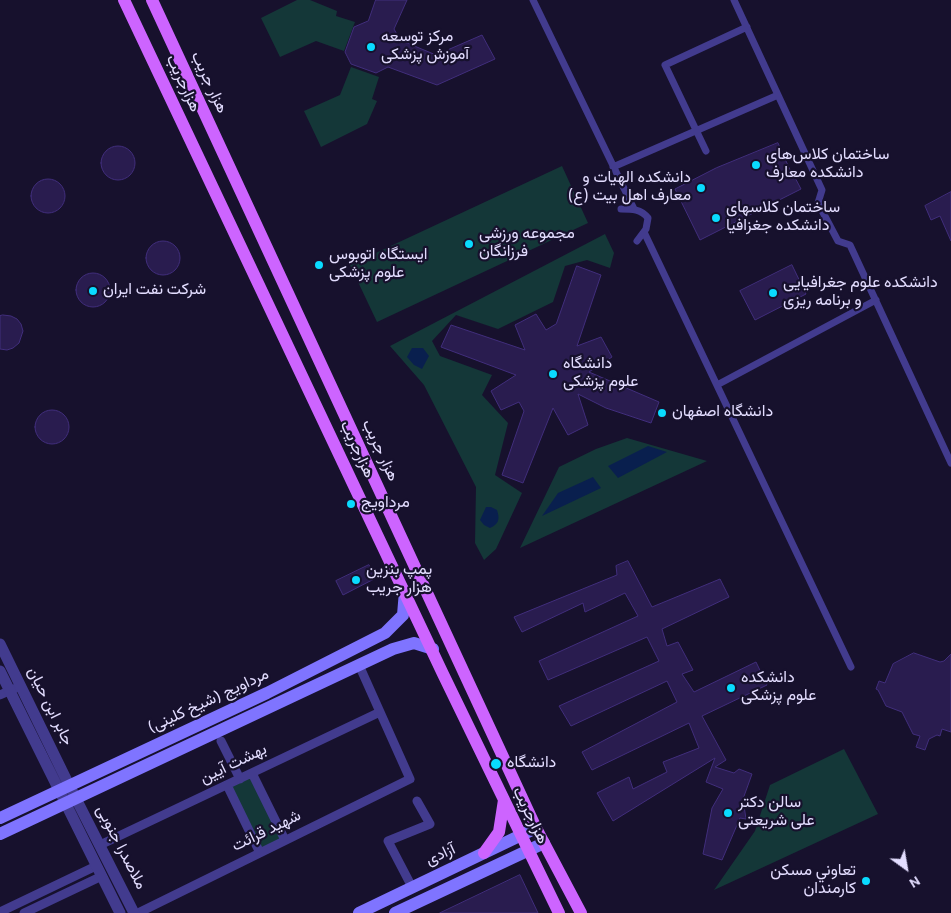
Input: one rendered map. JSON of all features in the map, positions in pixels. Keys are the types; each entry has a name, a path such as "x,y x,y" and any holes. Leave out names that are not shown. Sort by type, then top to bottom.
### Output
{"main road":[{"name":"هزارجریب","path":"124,0 559,913"},
{"name":"هزار جریب","path":"152,0 536,828 581,913"},
{"name":"مرداویج (شیخ کلینی)","path":"0,818 268,693 385,633 404,616 405,591"},
{"name":"مرداویج (شیخ کلینی)","path":"0,834 393,649 414,643 433,650"},
{"path":"268,693 273,706"},
{"path":"484,853 499,832 504,800"},
{"name":"آزادی","path":"359,913 536,828"},
{"name":"آزادی","path":"395,913 544,843"}],"street":[{"path":"533,0 634,210"},
{"path":"734,0 822,190 818,203 838,241 850,245 951,464"},
{"path":"706,152 665,66 747,27"},
{"path":"613,167 778,95"},
{"path":"621,209 644,213 648,218 648,224 637,241"},
{"path":"644,232 851,667"},
{"path":"717,385 876,300"},
{"name":"جابر ابن حیان","path":"0,644 10,691"},
{"path":"359,665 380,712"},
{"name":"جابر ابن حیان","path":"0,671 70,801"},
{"name":"بهشت آیین","path":"100,845 380,712"},
{"name":"شهید قرائت","path":"136,913 410,779 380,712"},
{"path":"221,741 240,779"},
{"path":"252,773 285,840"},
{"path":"227,785 260,852"},
{"name":"ملاصدرا جنوبی","path":"70,801 100,845 136,913"},
{"name":"ملاصدرا جنوبی","path":"70,801 99,871 120,913"},
{"path":"412,887 388,841 430,824 417,801"},
{"path":"0,912 99,871"},
{"path":"24,913 99,871"}],"green space":[{"path":"297,0 310,0 337,11 336,16 355,22 344,51 316,41 280,57 261,18"},
{"path":"351,67 379,77 372,99 377,101 367,124 321,147 304,111 340,95"},
{"name":"مجموعه ورزشی فرزانگان","path":"562,166 588,223 377,322 350,265"},
{"path":"605,234 614,253 610,268 587,260 565,266 553,302 498,329 456,315 432,341 440,356 492,375 482,395 508,423 495,475 522,493 496,549 484,560 475,543 476,487 424,385 390,346"},
{"path":"627,438 707,461 520,548 559,467 596,449"},
{"path":"844,749 878,814 714,890 755,831 770,785"},
{"path":"252,773 285,840 260,853 227,785"}],"water":[{"path":"412,348 423,348 429,356 422,369 414,365 407,357"},
{"path":"648,446 667,452 618,478 608,466"},
{"path":"593,477 601,488 542,516 558,493"},
{"path":"486,507 497,510 498,513 497,523 490,528 480,520"}],"building":[{"path":"376,0 407,0 394,29 400,40 436,55 482,35 495,59 437,85 388,67 376,73 351,64 345,52 354,27 368,21"},
{"path":"778,143 801,189 700,240 675,189 716,168"},
{"path":"118,146 125,147 130,151 134,156 134,170 130,175 125,179 118,180 111,179 106,175 102,170 101,163 102,156 106,151 111,147"},
{"path":"48,179 55,180 60,184 64,189 64,203 60,208 55,212 48,213 41,212 36,208 32,203 31,196 32,189 36,184 41,180"},
{"path":"951,192 951,241 940,216 931,220 925,206"},
{"name":"شرکت نفت ایران","path":"163,241 170,242 175,246 179,251 179,265 175,270 170,274 163,275 156,274 151,270 147,265 146,258 147,251 151,246 156,242"},
{"name":"دانشکده علوم جغرافیایی و برنامه ریزی","path":"792,265 806,294 755,320 740,291"},
{"name":"دانشگاه علوم پزشکی","path":"577,266 601,275 577,346 601,337 612,357 589,372 659,402 651,423 606,408 578,394 588,425 568,435 553,408 523,483 502,475 524,411 519,402 501,410 491,391 516,375 441,347 451,325 525,350 515,325 536,314 546,330 556,324"},
{"name":"شرکت نفت ایران","path":"93,273 100,274 105,278 109,283 109,297 105,302 100,306 93,307 86,306 81,302 77,297 76,290 77,283 81,278 86,274"},
{"path":"3,315 17,319 23,331 19,343 7,350 0,349 0,316"},
{"path":"52,410 59,411 64,415 68,420 68,434 64,439 59,443 52,444 45,443 40,439 36,434 35,427 36,420 40,415 45,411"},
{"name":"دانشکده علوم پزشکی","path":"628,561 652,607 720,579 729,597 662,629 667,646 678,642 693,670 682,674 694,692 756,662 767,685 702,716 726,760 715,767 734,773 739,769 752,774 743,799 746,819 740,818 722,860 703,854 712,808 723,789 706,782 715,758 613,821 597,793 629,777 633,789 667,772 663,762 699,748 689,723 592,770 582,752 677,702 667,681 571,726 559,706 659,661 647,637 548,680 539,661 638,616 625,593 585,612 583,603 522,632 514,617 617,575 616,566"},
{"name":"پمپ بنزین هزار جریب","path":"369,565 376,578 343,595 336,581"},
{"path":"914,653 940,662 944,661 951,654 951,732 942,729 940,736 937,735 929,739 925,750 916,747 920,736 913,734 902,712 886,706 876,689 879,681 885,683 893,664"},
{"path":"520,875 538,913 440,913"}],"place":[{"name":"مرکز توسعه آموزش پزشکی","path":"371,47"},
{"name":"ساختمان کلاس‌های دانشکده معارف","path":"756,165"},
{"name":"دانشکده الهیات و معارف اهل بیت (ع)","path":"701,188"},
{"name":"ساختمان کلاسهای دانشکده جغزافیا","path":"716,218"},
{"name":"مجموعه ورزشی فرزانگان","path":"469,244"},
{"name":"ایستگاه اتوبوس علوم پزشکی","path":"319,265"},
{"name":"شرکت نفت ایران","path":"93,291"},
{"name":"دانشکده علوم جغرافیایی و برنامه ریزی","path":"773,293"},
{"name":"دانشگاه علوم پزشکی","path":"553,374"},
{"name":"دانشگاه اصفهان","path":"662,413"},
{"name":"مرداویج","path":"351,504"},
{"name":"پمپ بنزین هزار جریب","path":"356,580"},
{"name":"دانشکده علوم پزشکی","path":"731,688"},
{"name":"دانشگاه","path":"496,764"},
{"name":"سالن دکتر علی شریعتی","path":"728,813"},
{"name":"تعاوني مسکن کارمندان","path":"866,881"}]}
